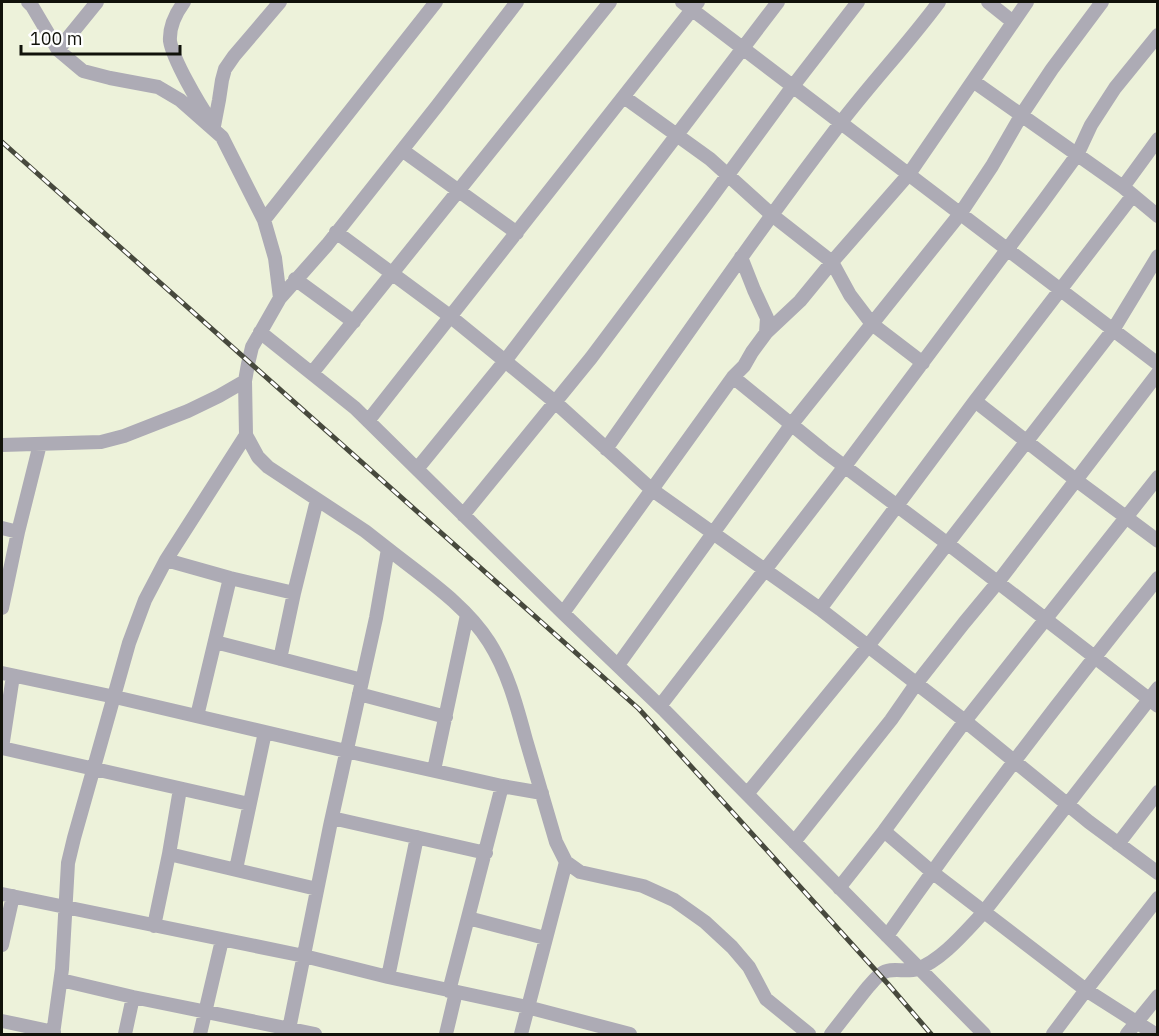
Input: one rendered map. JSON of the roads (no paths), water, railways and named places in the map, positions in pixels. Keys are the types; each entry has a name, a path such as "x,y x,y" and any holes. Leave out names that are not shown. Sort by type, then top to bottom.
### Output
{"street":[{"path":"28,2 58,50 83,71 158,87 180,100 218,131"},
{"path":"58,50 97,2"},
{"path":"218,131 219,100 225,69 280,2"},
{"path":"264,220 436,2"},
{"path":"517,2 327,245 280,298 252,347 245,381 246,435 258,457 268,467 364,531 444,593 468,615 489,641 506,676 556,842 566,862 580,872 643,886 674,900 705,922 732,946 749,967 766,999 809,1035"},
{"path":"312,373 610,2"},
{"path":"417,469 505,360 778,2"},
{"path":"463,515 591,358 858,2"},
{"path":"606,449 772,215 841,123 939,2"},
{"path":"988,2 1013,22"},
{"path":"562,613 766,333 800,301 909,174 1028,2"},
{"path":"618,665 791,425 960,214 1052,69 1102,2"},
{"path":"182,3 172,22 170,40 175,56 202,109 218,131 264,220 275,258 280,298"},
{"path":"368,421 624,97 691,4 742,48 1158,364"},
{"path":"660,706 923,363 1077,155 1091,125 1115,88 1158,35"},
{"path":"973,81 1128,191 1158,216"},
{"path":"624,97 710,159 772,215 832,262 850,296 872,324 923,363"},
{"path":"820,609 1060,290 1128,191 1158,139"},
{"path":"402,150 517,233"},
{"path":"336,232 505,360 651,489 820,609 965,721 1067,805 1158,873"},
{"path":"747,794 868,646 1113,330 1158,256"},
{"path":"741,257 767,318 766,333"},
{"path":"295,279 354,322"},
{"path":"261,332 355,408 562,613 660,706 984,1035"},
{"path":"794,842 891,720 916,684 998,582 1158,373"},
{"path":"733,377 791,425 1094,657 1155,698 1067,805 983,913 961,937 936,958 918,968 882,973 856,1001 831,1035"},
{"path":"2,445 101,442 124,436 188,411 245,381"},
{"path":"975,401 1158,541"},
{"path":"2,1022 53,1033 61,980 68,863 129,643 145,600 166,560 246,435"},
{"path":"2,608 40,444"},
{"path":"839,888 965,721 1158,477"},
{"path":"280,659 317,500"},
{"path":"2,528 18,532"},
{"path":"288,1032 388,549"},
{"path":"166,560 294,593"},
{"path":"197,716 230,578"},
{"path":"887,936 932,872 1094,657 1158,578"},
{"path":"434,770 468,615"},
{"path":"215,642 362,680"},
{"path":"249,804 2,748 8,674 346,752 542,793"},
{"path":"359,694 446,717"},
{"path":"236,869 265,732"},
{"path":"446,1035 452,992 468,918 502,786"},
{"path":"154,926 180,789"},
{"path":"1118,844 1158,792"},
{"path":"332,818 486,853"},
{"path":"884,831 983,913 1086,990 1155,1035"},
{"path":"388,977 417,837"},
{"path":"169,854 317,889"},
{"path":"521,1035 566,862"},
{"path":"2,945 7,895 304,956 452,992 527,1007 596,1030 630,1035"},
{"path":"1053,1035 1158,898"},
{"path":"468,918 545,938"},
{"path":"200,1035 222,940"},
{"path":"61,980 288,1032 315,1035"},
{"path":"1127,1035 1158,996"},
{"path":"126,1035 133,997"}],"railway":[{"path":"2,142 639,709 931,1034"}]}
